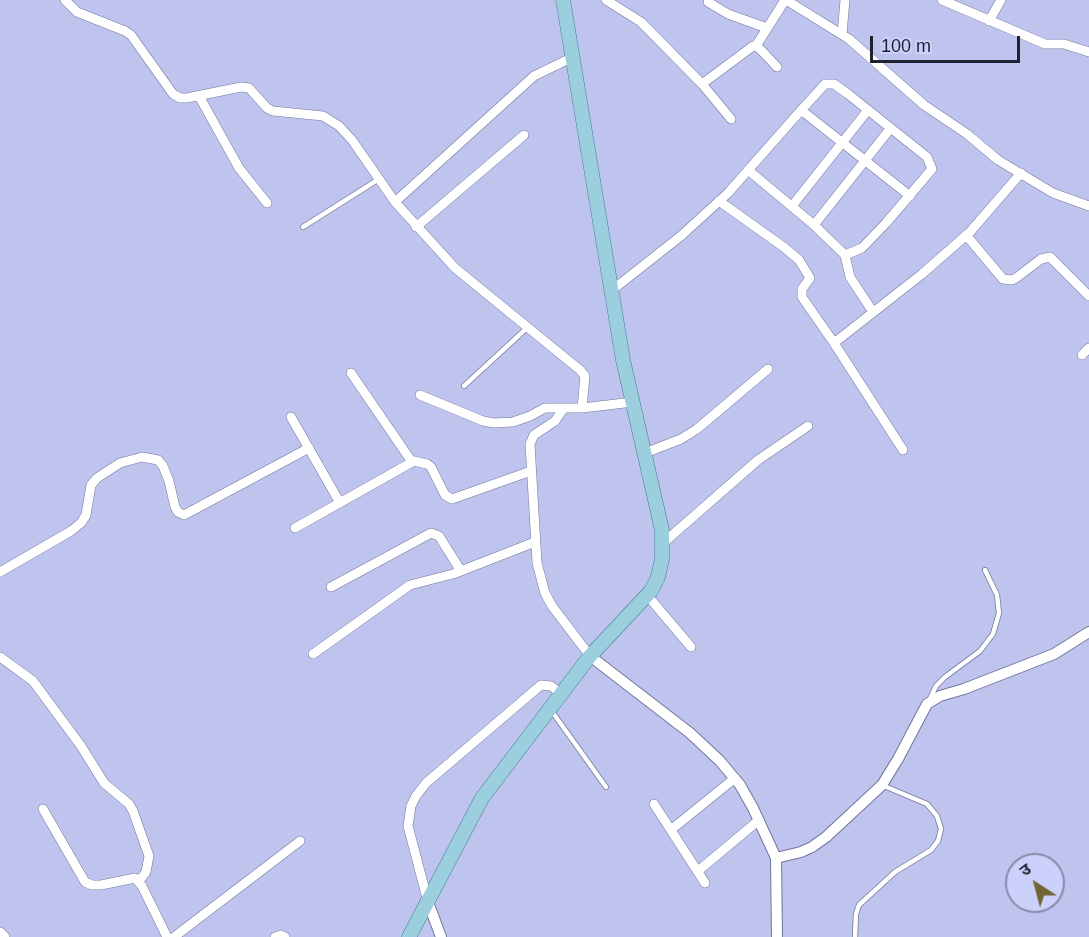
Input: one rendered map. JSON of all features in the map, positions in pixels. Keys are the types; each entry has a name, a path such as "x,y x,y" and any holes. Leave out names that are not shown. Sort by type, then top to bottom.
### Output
{"main road":[{"path":"409,937 482,798 590,656 647,595 658,577 662,559 662,530 623,360 563,0"}],"street":[{"path":"64,0 77,12 131,35 173,94 180,98 241,87 249,88 267,108 273,111 323,116 339,126 352,140 395,202 455,268 585,376 582,408"},
{"path":"606,0 641,22 702,84 731,119"},
{"path":"702,84 748,48 756,45 785,0 842,34 924,105 967,134 998,160 1053,193 1089,206"},
{"path":"842,34 845,0"},
{"path":"942,0 1045,44 1064,44 1089,52"},
{"path":"989,21 1001,0"},
{"path":"708,2 728,14 768,28"},
{"path":"756,45 777,66"},
{"path":"395,202 534,76 573,57"},
{"path":"611,291 682,235 719,201 821,88 828,84 834,84 927,157 932,169 862,248 845,255"},
{"path":"199,96 239,168 267,203"},
{"path":"801,110 910,196"},
{"path":"792,206 868,110"},
{"path":"814,225 890,129"},
{"path":"416,226 524,135"},
{"path":"748,170 814,225 845,255 850,277 873,312"},
{"path":"834,343 966,235 1021,173"},
{"path":"719,201 799,260 810,279 802,289 802,297 903,450"},
{"path":"966,235 1003,279 1017,278 1041,259 1050,257 1089,296"},
{"path":"645,453 681,439 697,429 768,369"},
{"path":"351,373 412,462"},
{"path":"420,394 465,415 494,423 513,422 544,408 582,408 633,402"},
{"path":"564,408 555,421 531,439 535,542 537,563 545,593 552,606 590,656 690,734 735,778 759,820 776,858 777,937"},
{"path":"291,417 340,503"},
{"path":"662,544 758,460 808,426"},
{"path":"0,572 81,523 86,515 91,485 102,474 120,463 142,457 152,457 158,460 169,481 175,507 178,512 184,514 309,448"},
{"path":"295,528 412,462 431,467 445,495 452,499 531,471"},
{"path":"331,587 431,533 439,536 461,571"},
{"path":"313,654 410,585 461,571 535,542"},
{"path":"647,595 691,647"},
{"path":"776,858 812,848 882,785 927,704 940,696 1054,654 1089,632"},
{"path":"0,657 33,681 81,746 104,783 134,811 149,856 146,872 139,881"},
{"path":"441,937 428,902 408,826 411,806 420,789 541,685 551,686 560,693"},
{"path":"672,829 735,778"},
{"path":"654,804 705,883"},
{"path":"44,809 86,882 101,885 135,878 139,881 167,937"},
{"path":"698,871 759,820"},
{"path":"174,937 300,841"},
{"path":"0,932 5,937"},
{"path":"275,937 281,935 285,937"}],"lane":[{"path":"303,227 380,179"},
{"path":"464,386 528,327"},
{"path":"927,704 936,686 980,651 993,634 999,613 998,595 985,570"},
{"path":"549,708 606,787"},
{"path":"855,937 856,914 859,905 896,872 931,850 938,841 941,829 937,816 927,804 882,785"}]}
